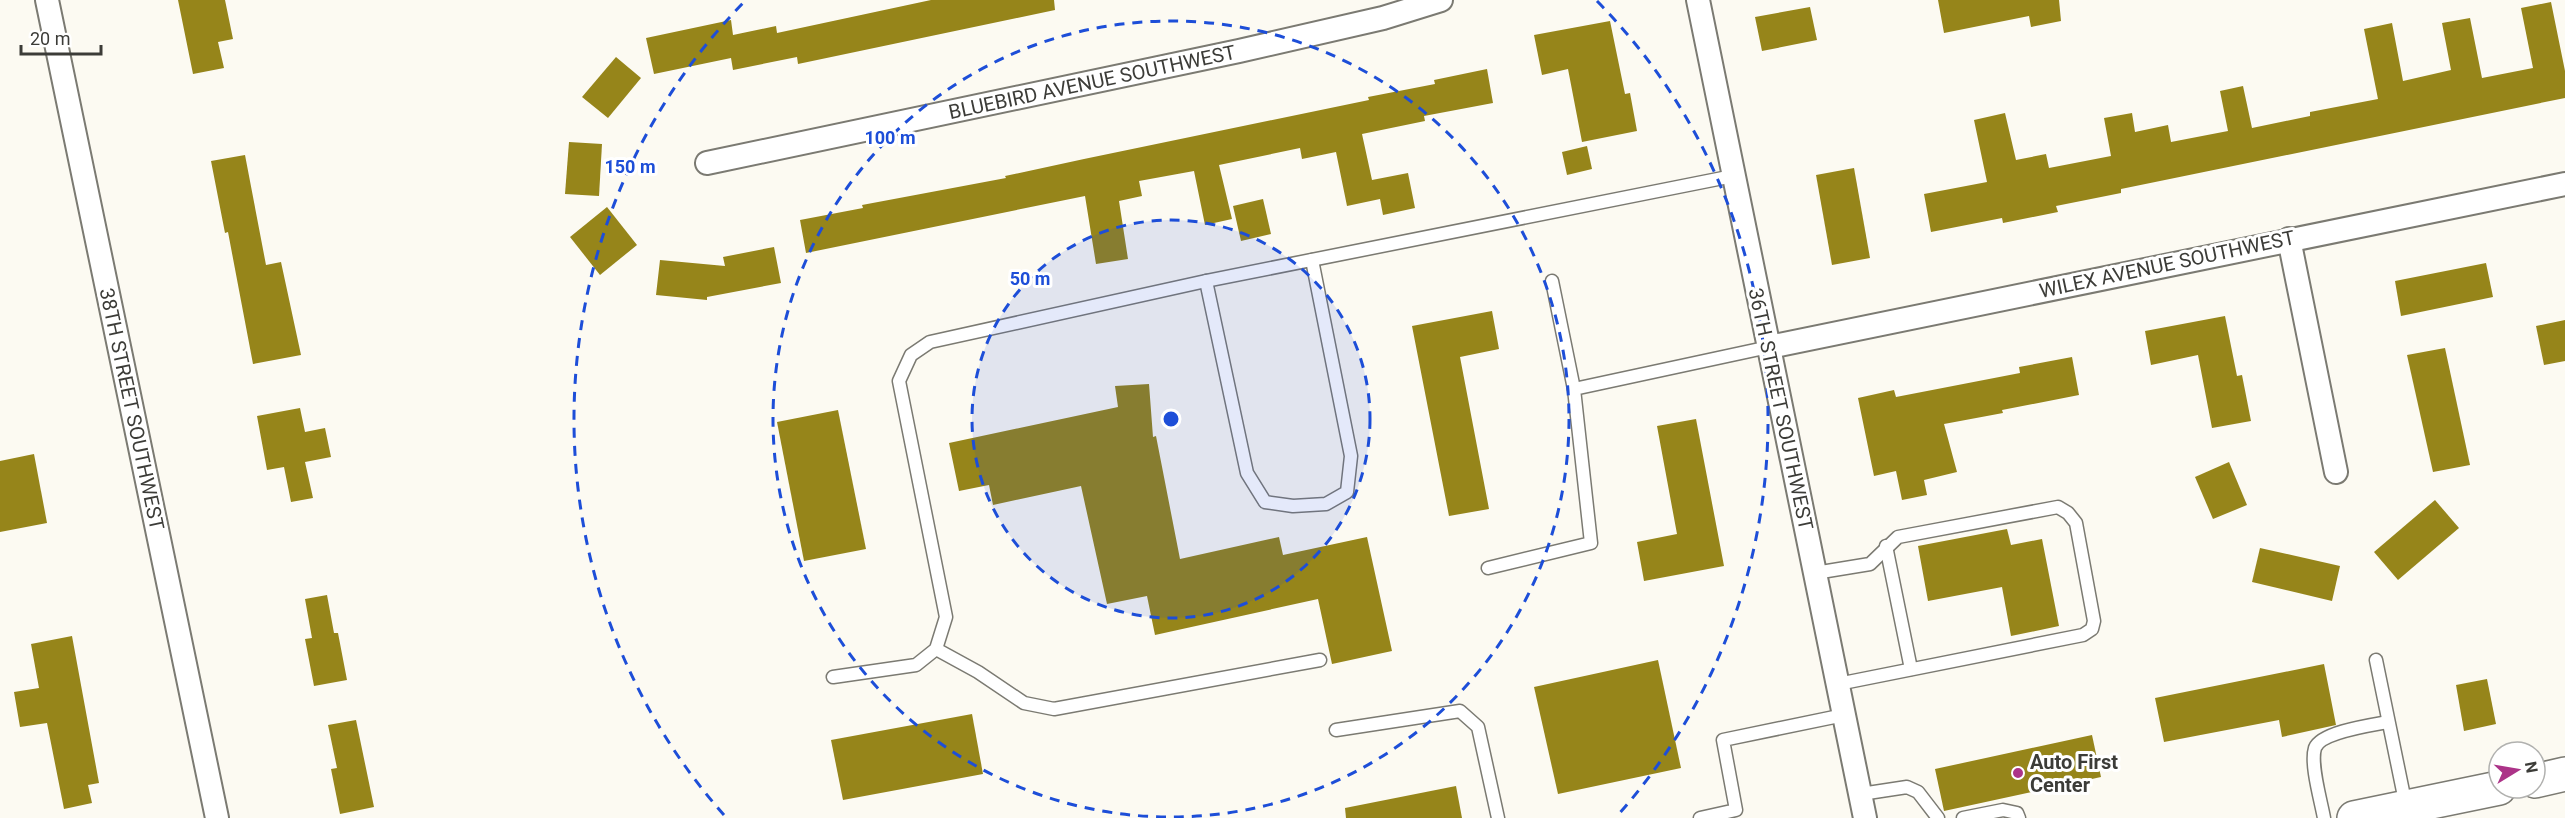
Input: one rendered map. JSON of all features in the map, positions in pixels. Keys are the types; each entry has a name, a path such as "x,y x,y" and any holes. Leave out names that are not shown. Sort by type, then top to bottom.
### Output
{"main road":[{"path":"2547,778 2565,774"},
{"path":"2358,818 2487,790"}],"street":[{"name":"38TH STREET SOUTHWEST","path":"47,0 217,818"},
{"name":"BLUEBIRD AVENUE SOUTHWEST","path":"707,163 1239,51 1383,18 1441,0"},
{"name":"36TH STREET SOUTHWEST","path":"1698,0 1865,818"},
{"name":"WILEX AVENUE SOUTHWEST","path":"1768,347 2289,238 2565,184"},
{"path":"2289,238 2336,472"}],"lane":[{"path":"833,677 916,665 936,649 946,617 899,381 911,355 930,342 1206,281 1733,176"},
{"path":"1206,281 1247,473 1265,502 1293,506 1326,504 1347,492 1351,456 1312,260"},
{"path":"1488,568 1591,543 1574,389 1552,281"},
{"path":"1574,389 1768,347"},
{"path":"1815,573 1870,564 1886,546 1898,537 2058,507 2068,513 2076,524 2094,621 2092,629 2084,635 1838,684"},
{"path":"1886,546 1911,669"},
{"path":"936,649 978,672 1024,703 1054,709 1320,660"},
{"path":"2376,660 2406,807"},
{"path":"1336,730 1460,711 1478,727 1498,818"},
{"path":"1700,818 1736,810 1723,740 1844,716"},
{"path":"2324,818 2315,764 2315,748 2321,740 2339,733 2388,722"},
{"path":"1860,794 1907,787 1918,792 1938,818"},
{"path":"1963,818 2003,810 2017,813 2019,818"}],"building":[{"path":"178,0 225,0 233,39 218,42 224,68 193,74"},
{"path":"931,0 1054,0 1055,10 798,64 797,57 733,70 731,58 654,74 646,38 731,20 733,35 776,26 777,33"},
{"path":"1938,0 2059,0 2061,21 2031,27 2029,16 1944,33"},
{"path":"2551,2 2565,71 2565,98 2121,189 2121,193 2056,206 2058,212 2003,223 2002,218 1931,232 1924,194 1987,182 1974,120 2005,113 2016,160 2046,154 2049,168 2111,156 2104,118 2132,113 2135,132 2168,125 2171,142 2228,131 2220,91 2243,86 2252,128 2310,116 2310,112 2378,99 2364,29 2392,23 2403,81 2451,70 2442,23 2470,18 2482,78 2533,68 2521,8"},
{"path":"1810,7 1817,40 1762,51 1755,17"},
{"path":"1610,21 1625,94 1630,93 1637,131 1582,142 1568,69 1542,75 1534,35"},
{"path":"616,57 641,78 608,118 582,97"},
{"path":"1487,69 1493,103 1424,116 1425,121 1362,134 1372,180 1408,173 1415,208 1383,215 1380,199 1347,206 1336,152 1302,159 1300,148 1219,165 1232,219 1205,225 1194,171 1139,181 1142,196 1119,201 1128,259 1096,264 1085,196 806,253 800,220 863,208 862,205 1006,178 1005,176 1369,100 1368,97 1435,84 1434,80"},
{"path":"569,142 602,144 599,196 565,194"},
{"path":"1587,146 1592,169 1567,175 1562,152"},
{"path":"245,155 266,265 281,262 301,355 253,364 228,232 225,233 211,161"},
{"path":"1854,168 1870,258 1832,265 1816,175"},
{"path":"1263,199 1271,234 1241,241 1233,206"},
{"path":"607,207 637,245 600,275 570,237"},
{"path":"774,247 781,283 707,297 707,300 656,295 660,260 725,266 723,257"},
{"path":"2486,263 2493,297 2401,316 2395,281"},
{"path":"1492,311 1499,349 1460,357 1489,509 1449,516 1412,326"},
{"path":"2225,316 2237,376 2242,375 2251,421 2212,428 2198,355 2151,365 2145,331"},
{"path":"2565,320 2565,361 2544,365 2536,326"},
{"path":"2445,348 2470,465 2433,472 2407,355"},
{"path":"2072,357 2079,395 1944,424 1957,472 1924,480 1927,495 1902,500 1896,471 1874,476 1858,398 1894,390 1896,397 2020,373 2019,367"},
{"path":"1149,384 1153,437 1156,436 1180,559 1279,537 1283,555 1367,537 1392,651 1332,664 1318,599 1155,635 1147,596 1107,604 1081,486 993,505 989,485 959,491 949,443 1118,407 1115,386"},
{"path":"300,408 305,432 325,428 331,457 305,462 313,498 291,502 284,467 267,470 257,416"},
{"path":"838,410 866,549 804,561 777,422"},
{"path":"1696,419 1724,566 1644,581 1637,542 1677,534 1657,426"},
{"path":"34,454 47,523 0,532 0,461"},
{"path":"2229,462 2247,505 2213,519 2195,477"},
{"path":"2435,500 2459,528 2398,580 2374,552"},
{"path":"2007,529 2011,545 2042,539 2059,626 2011,636 2002,587 1928,601 1918,546"},
{"path":"2260,548 2340,566 2332,601 2252,582"},
{"path":"327,595 334,633 338,633 347,680 314,686 305,639 312,638 305,599"},
{"path":"72,636 99,783 88,785 92,803 64,809 47,723 20,727 14,692 39,688 31,644"},
{"path":"1658,660 1681,768 1558,794 1534,687"},
{"path":"2324,664 2336,725 2282,737 2279,720 2164,742 2155,698"},
{"path":"2487,679 2496,724 2464,731 2456,685"},
{"path":"972,714 983,774 843,800 831,740"},
{"path":"356,720 374,807 340,814 331,769 337,768 328,725"},
{"name":"Auto First Center","path":"2092,735 2101,777 1944,811 1935,769"},
{"path":"1456,786 1462,818 1346,818 1345,808"}],"place":[{"name":"Auto First Center","path":"2018,773"}]}
